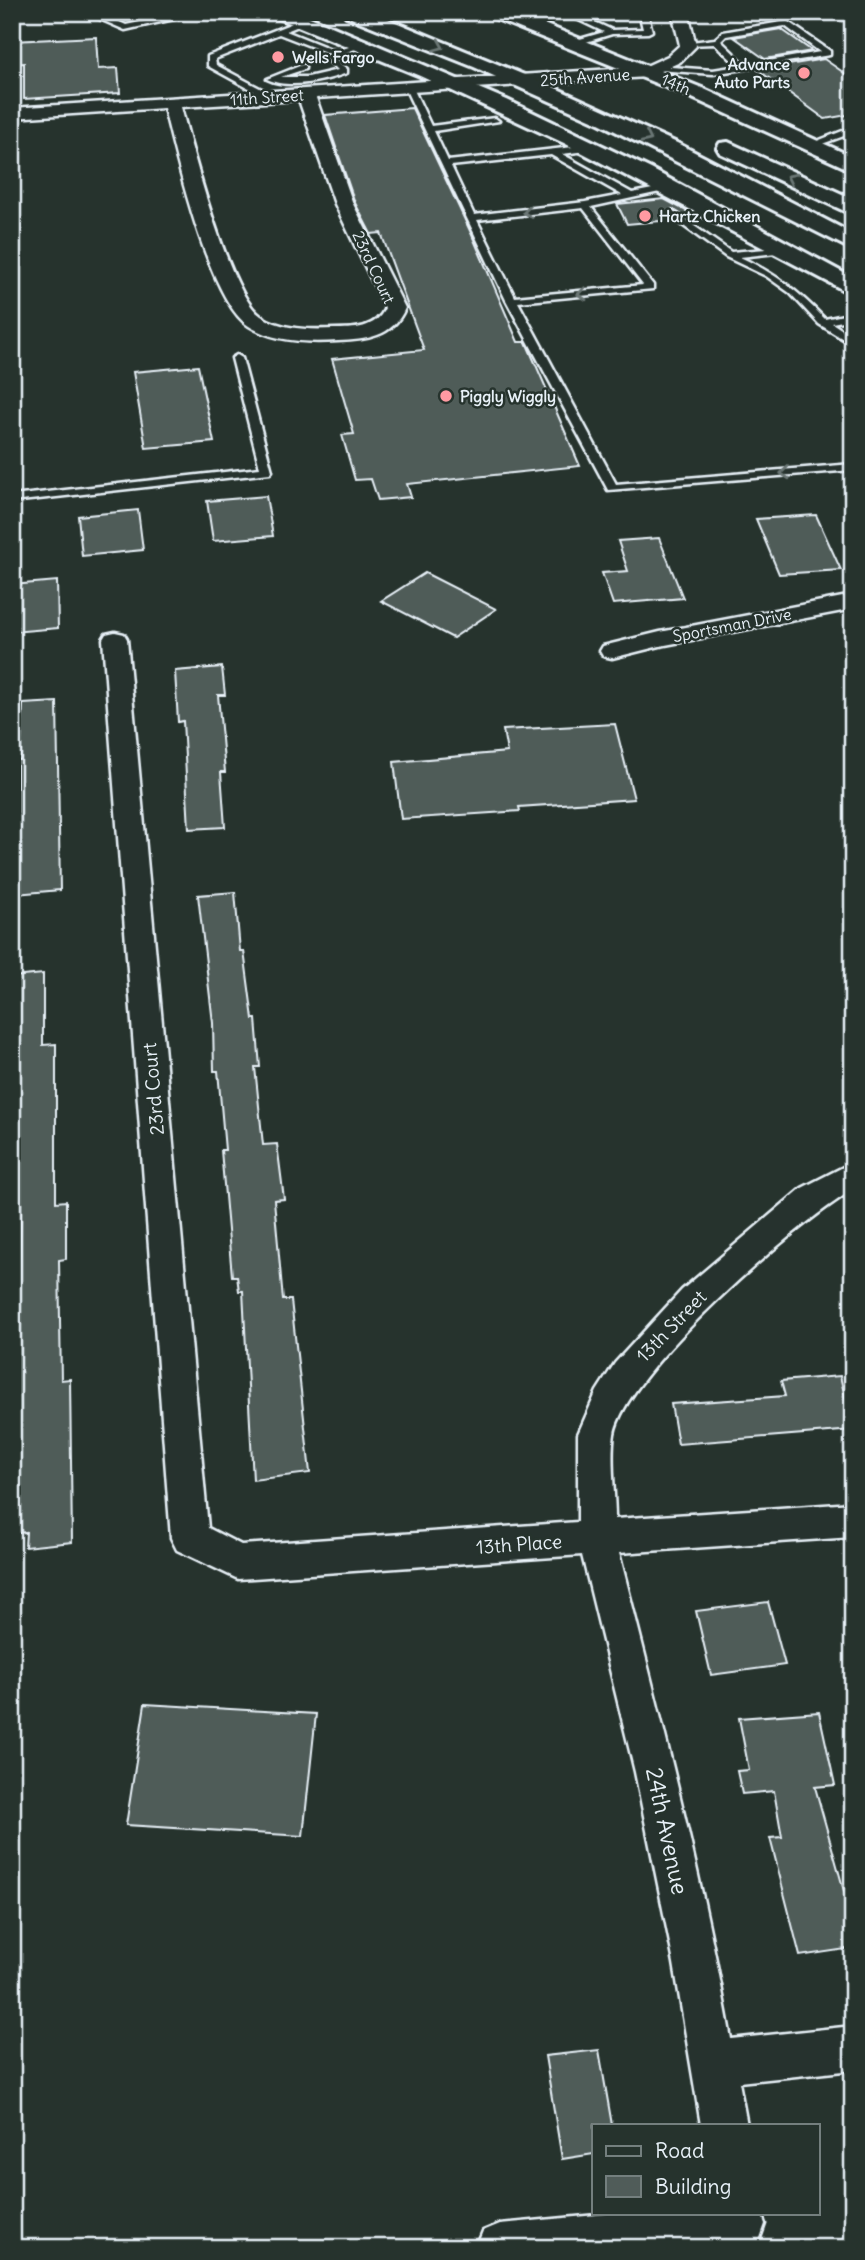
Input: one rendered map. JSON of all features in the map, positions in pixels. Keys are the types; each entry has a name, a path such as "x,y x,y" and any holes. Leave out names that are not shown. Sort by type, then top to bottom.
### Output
{"main road":[{"path":"353,12 523,81 667,147 853,243"},
{"name":"14th","path":"496,12 652,70 853,165"},
{"path":"279,22 303,21 454,84 673,188 853,288"},
{"path":"537,58 610,93"},
{"path":"713,141 853,208"}],"street":[{"path":"680,12 687,43"},
{"name":"25th Avenue","path":"523,81 652,70 674,59 688,46 687,43"},
{"name":"11th Street","path":"12,113 523,81"},
{"name":"23rd Court","path":"171,103 204,220 233,297 247,316 276,331 320,337 365,333 383,327 392,318 394,308 344,204 306,94"},
{"name":"Sportsman Drive","path":"612,651 853,602"},
{"name":"23rd Court","path":"116,639 190,1538"},
{"name":"13th Street","path":"597,1539 596,1434 609,1402 626,1374 694,1300 813,1197 853,1174"},
{"name":"13th Place","path":"190,1538 238,1562 853,1520"},
{"name":"24th Avenue","path":"597,1539 655,1772 696,1963 724,2124"},
{"path":"712,2063 853,2048"},
{"path":"500,2248 743,2228"}],"lane":[{"path":"111,12 98,15 125,28 201,12"},
{"path":"566,12 611,32"},
{"path":"576,43 611,32 648,31 643,12"},
{"path":"270,97 212,66 211,58 279,22 333,56 344,71 325,79 300,82 271,79"},
{"path":"652,70 713,72 827,53 787,23 723,34 717,41 687,43"},
{"path":"717,41 744,68"},
{"path":"319,61 362,45"},
{"path":"250,87 302,67"},
{"path":"409,88 511,300 612,488 853,467"},
{"path":"428,129 495,121"},
{"path":"811,145 850,134"},
{"path":"445,164 591,148"},
{"path":"552,152 629,196"},
{"path":"471,218 585,205 673,188"},
{"path":"511,300 650,288 585,205"},
{"path":"673,214 729,255 769,274 793,291 823,322 853,342"},
{"path":"729,255 785,249"},
{"path":"823,322 853,316"},
{"path":"12,499 266,471 237,358"}],"building":[{"path":"781,29 812,51 765,59 734,37"},
{"path":"96,37 98,69 118,68 120,93 24,99 24,63 12,64 12,41"},
{"path":"824,59 853,79 853,114 825,119 758,70"},
{"path":"412,108 472,235 518,342 526,342 580,466 407,484 411,497 378,500 371,479 355,480 342,435 354,434 332,359 424,350 381,233 371,234 355,203 325,115"},
{"name":"Hartz Chicken","path":"664,199 694,215 695,219 689,219 672,209 665,214 672,220 627,224 617,204"},
{"path":"198,366 214,442 146,448 133,372"},
{"path":"266,496 273,536 213,541 207,501"},
{"path":"138,510 143,550 82,556 78,516"},
{"path":"816,515 841,570 779,574 756,519"},
{"path":"659,538 683,598 613,604 602,573 628,571 618,541"},
{"path":"425,573 496,609 453,638 381,601"},
{"path":"57,581 58,628 12,632 12,585"},
{"path":"222,667 225,695 218,695 225,772 221,772 225,827 189,829 183,721 178,722 175,671"},
{"path":"57,702 60,890 16,894 16,876 12,877 12,848 17,848 17,760 20,760 23,704"},
{"path":"615,724 634,799 519,807 520,811 401,819 394,762 507,752 503,730"},
{"path":"235,892 240,951 244,951 253,1019 256,1019 260,1067 255,1067 263,1145 277,1144 284,1199 274,1200 283,1300 291,1300 310,1473 253,1480 243,1291 239,1291 237,1276 232,1276 221,1150 225,1150 218,1071 214,1071 213,1023 198,895"},
{"path":"43,974 43,1045 56,1044 56,1202 66,1201 66,1259 59,1260 61,1380 70,1379 72,1542 25,1547 26,1532 12,1534 12,1292 19,1291 21,1184 15,1185 14,1166 16,1034 12,1035 12,977"},
{"path":"840,1376 853,1430 678,1444 671,1404 785,1396 781,1381"},
{"path":"768,1602 785,1665 711,1675 696,1611"},
{"path":"145,1704 316,1714 303,1836 126,1825"},
{"path":"819,1712 835,1785 815,1787 853,1923 853,1948 800,1956 770,1838 782,1837 774,1791 742,1794 737,1771 749,1770 739,1718"},
{"path":"599,2050 612,2124 592,2124 592,2154 562,2159 545,2056"}],"place":[{"name":"Wells Fargo","path":"278,57"},
{"name":"Advance Auto Parts","path":"804,73"},
{"name":"Hartz Chicken","path":"645,216"},
{"name":"Piggly Wiggly","path":"446,396"}]}
